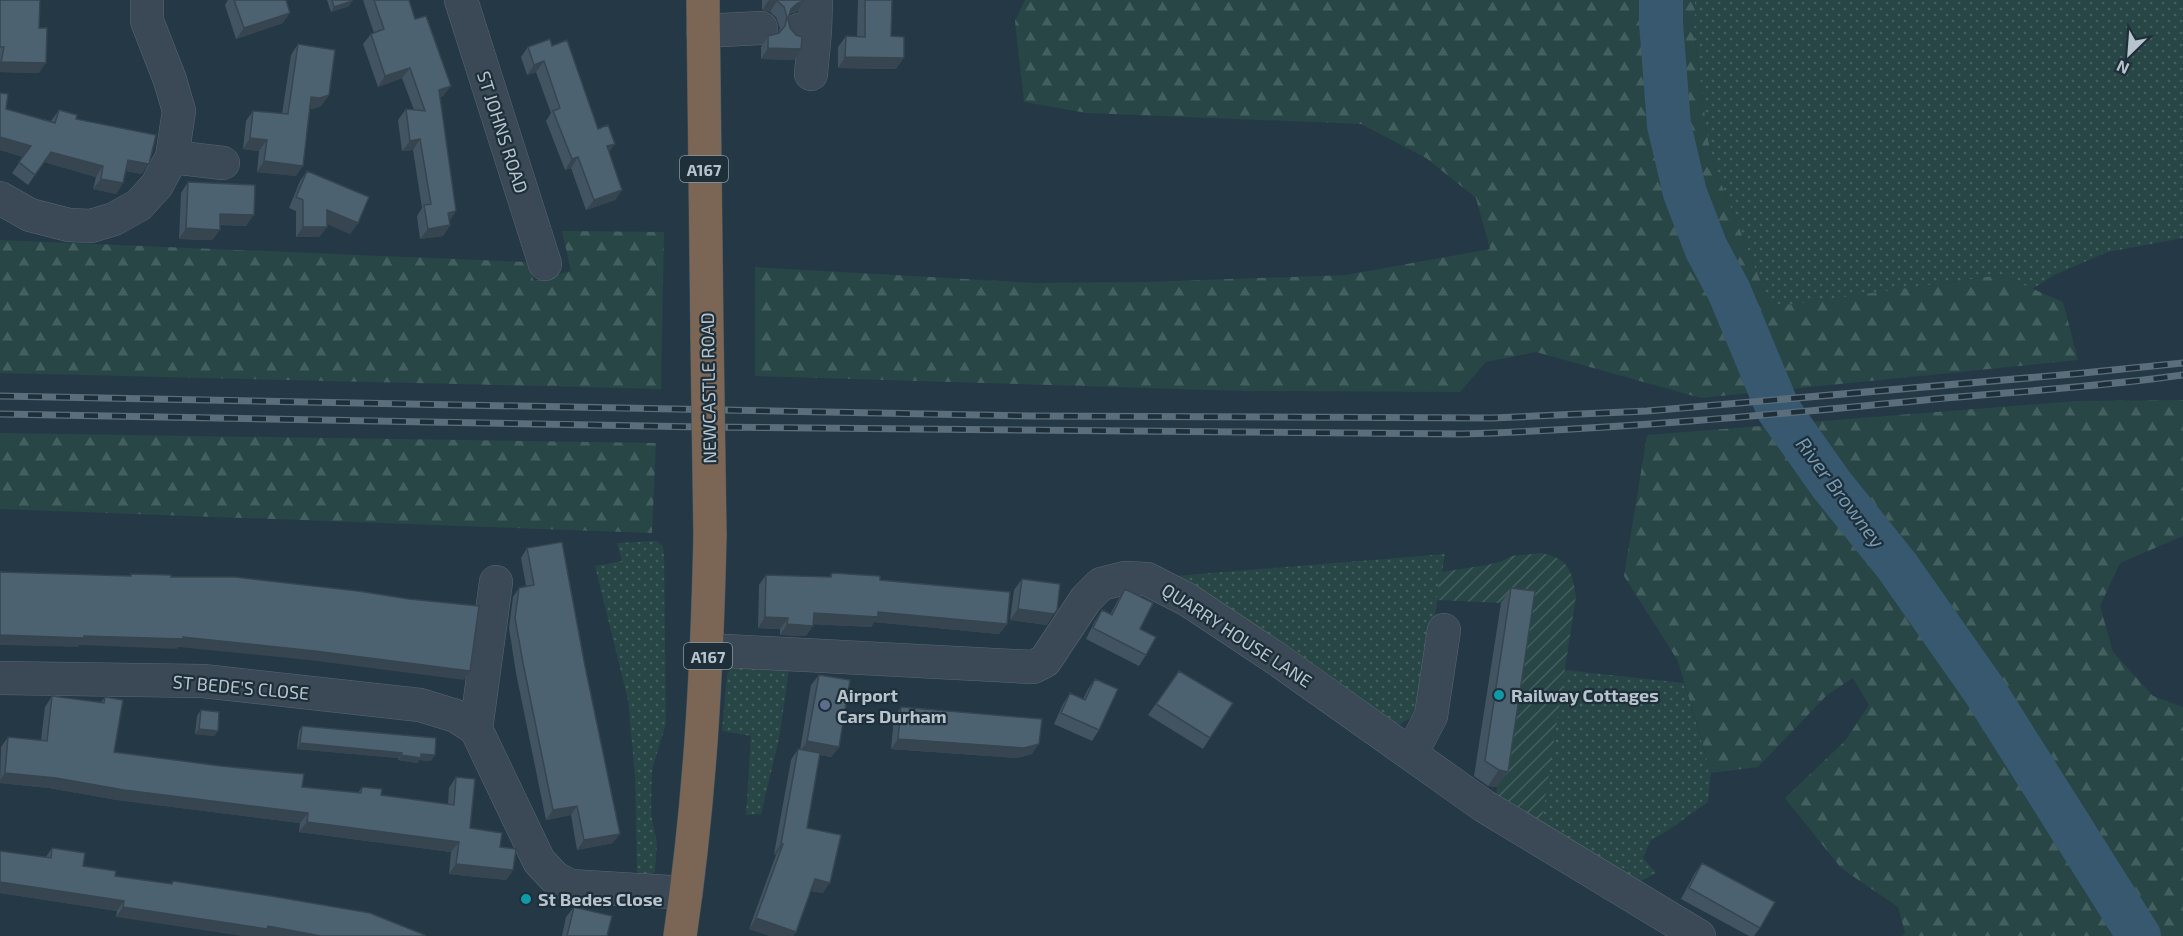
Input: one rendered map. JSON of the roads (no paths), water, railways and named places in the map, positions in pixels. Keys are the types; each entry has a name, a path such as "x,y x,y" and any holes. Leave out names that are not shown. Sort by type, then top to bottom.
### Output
{"highway":[{"name":"NEWCASTLE ROAD","path":"686,893 699,777 708,650 710,535 703,15"},
{"name":"A167","path":"680,936 686,893"}],"street":[{"path":"0,198 30,215 69,225 91,226 114,219 139,205 157,185 172,157 179,111 170,80 147,21 147,0"},
{"name":"ST JOHNS ROAD","path":"461,0 545,264"},
{"path":"703,15 762,28"},
{"path":"810,20 811,74"},
{"path":"172,157 223,163"},
{"name":"QUARRY HOUSE LANE","path":"708,650 1033,667 1045,661 1086,599 1101,584 1125,578 1148,579 1188,600 1277,659 1484,806 1699,936"},
{"path":"496,582 476,729 539,861 554,877 570,886 686,893"},
{"path":"1410,752 1431,716 1444,630"},
{"name":"ST BEDE'S CLOSE","path":"0,678 203,681 420,705 456,716 476,729"}],"waterway":[{"name":"River Browney","path":"1661,0 1669,125 1685,193 1706,248 1729,291 1778,409 1831,484 1897,566 1984,690 2139,936"}],"railway":[{"path":"0,396 1032,416 1493,418 1647,411 2183,363"},
{"path":"0,414 703,427 1462,434 1578,429 1752,416 2087,386 2183,375"}],"place":[{"name":"Railway Cottages","path":"1499,695"},
{"name":"Airport Cars Durham","path":"825,705"},
{"name":"St Bedes Close","path":"526,899"}]}
